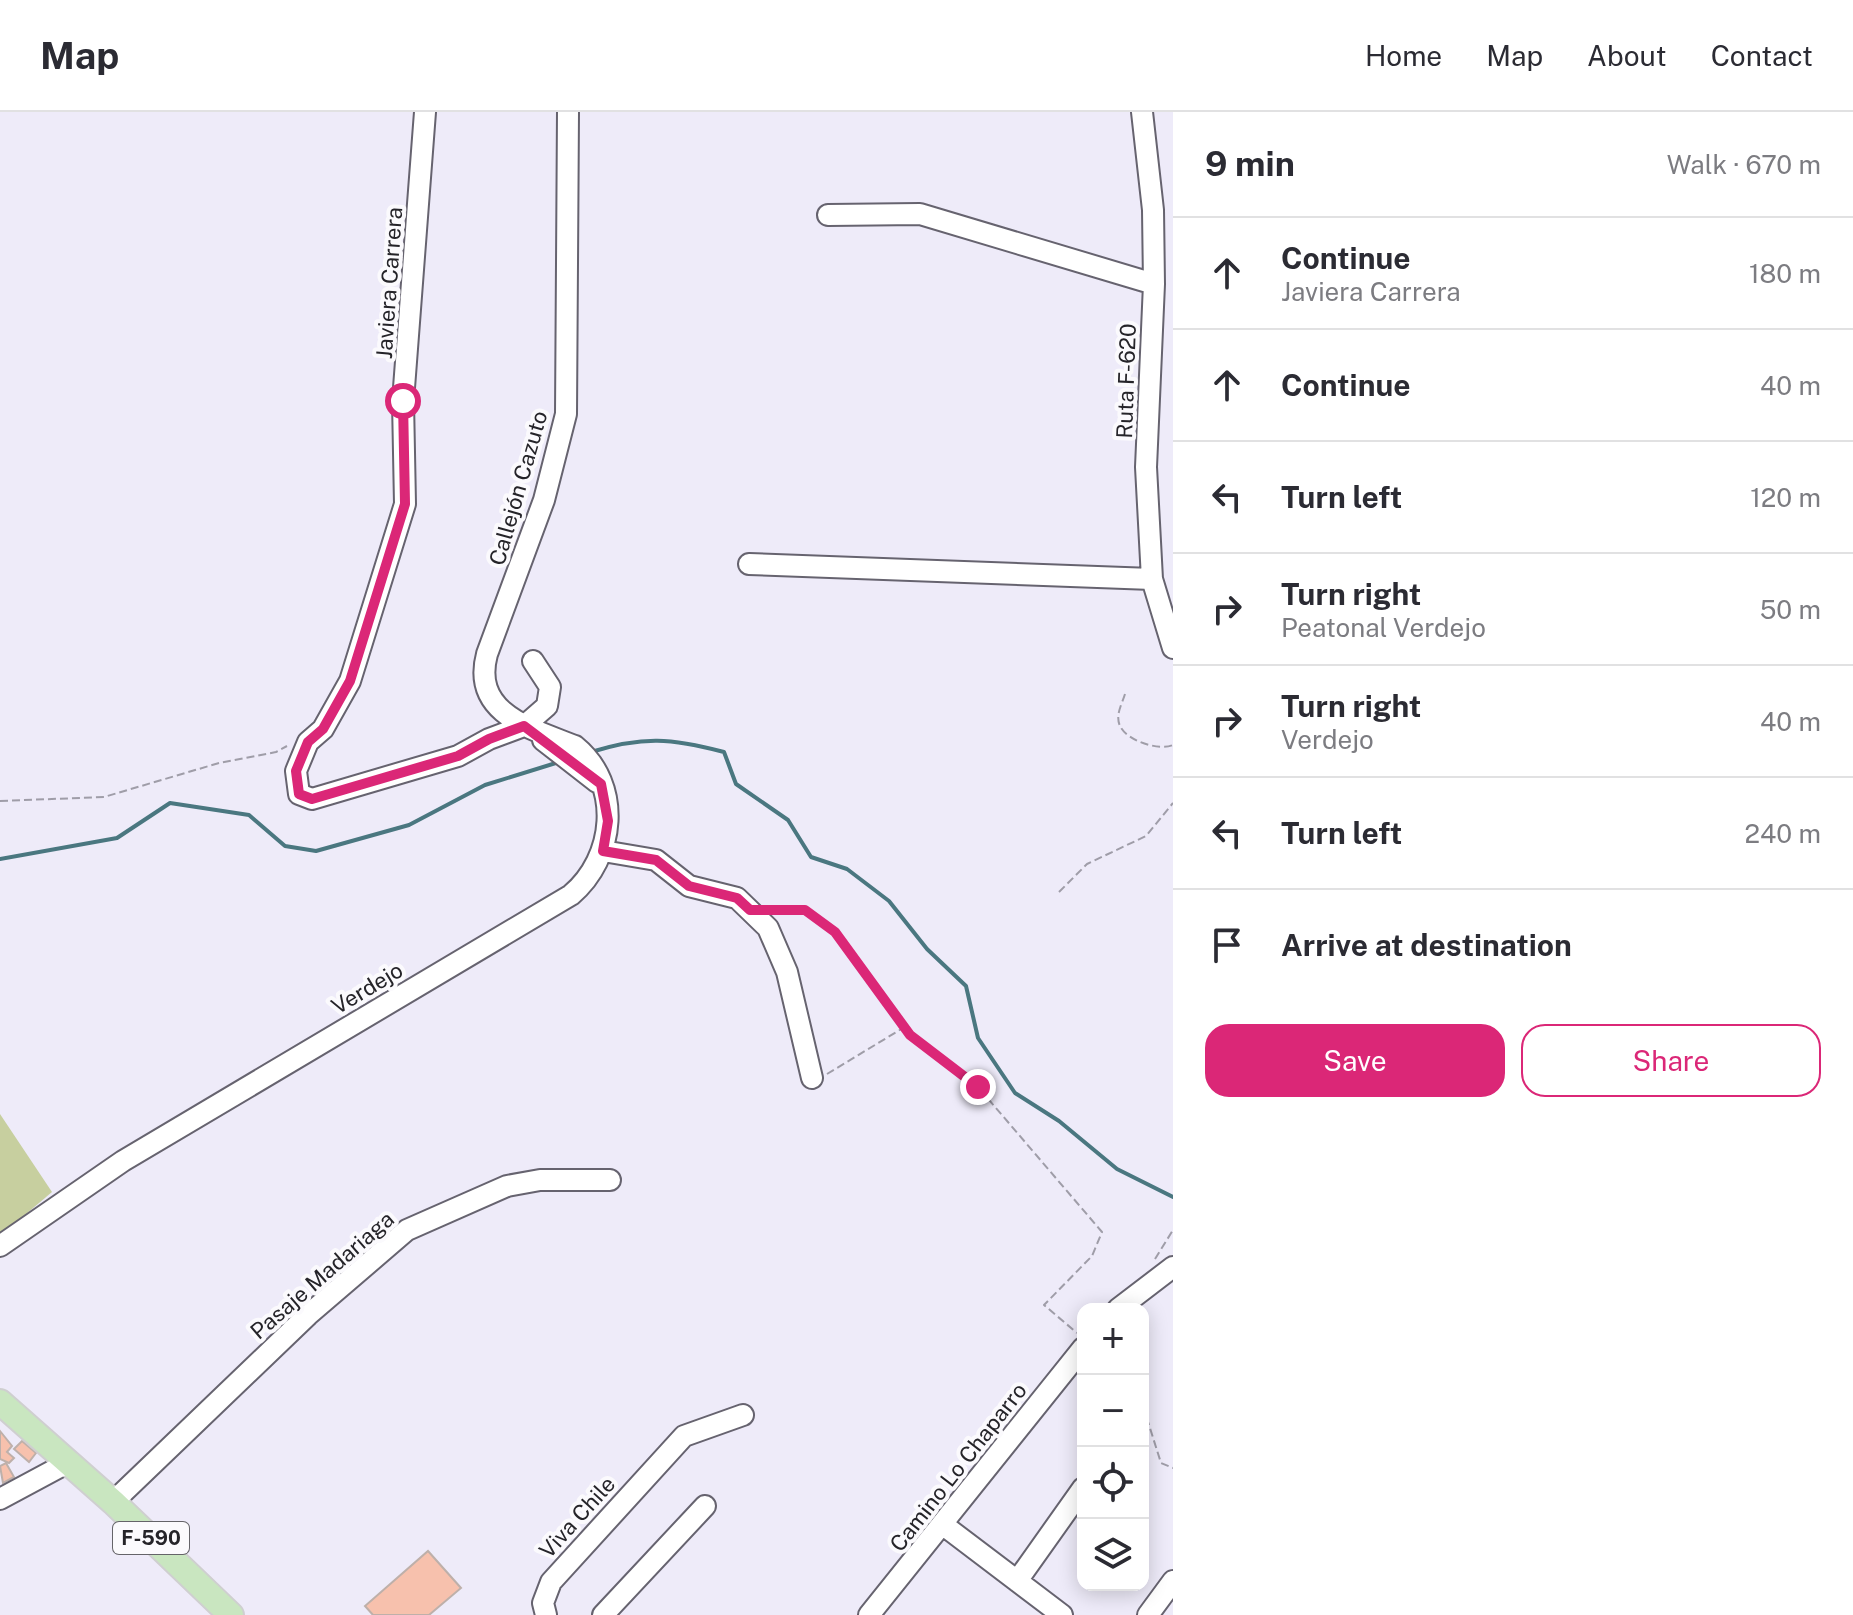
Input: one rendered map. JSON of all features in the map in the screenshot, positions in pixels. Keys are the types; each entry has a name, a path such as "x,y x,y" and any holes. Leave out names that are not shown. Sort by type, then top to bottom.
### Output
{"main road":[{"name":"F-590","path":"0,1402 113,1502 231,1615"}],"street":[{"name":"Javiera Carrera","path":"425,112 403,401 405,504 350,681 323,729 308,742 296,771 299,794 312,799 458,756 489,739 524,726"},
{"name":"Callejón Cazuto","path":"568,112 566,414 544,500 484,670 486,687 494,704 507,717 524,726 601,784"},
{"name":"Ruta F-620","path":"1142,112 1153,210 1154,284 1146,467 1152,579 1173,648"},
{"path":"828,215 920,214 1154,284"},
{"path":"749,564 1152,579"},
{"path":"524,726 547,706 550,687 533,661"},
{"name":"Verdejo","path":"0,1246 123,1161 571,895 589,877 603,851 608,821 601,784"},
{"path":"603,851 656,860 689,886 737,898 768,928 787,972 812,1078"},
{"name":"Pasaje Madariaga","path":"113,1502 308,1315 407,1230 507,1186 540,1180 610,1180"},
{"path":"1126,1303 1173,1267"},
{"name":"Camino Lo Chaparro","path":"869,1615 1077,1355"},
{"name":"Viva Chile","path":"546,1615 542,1606 551,1582 684,1436 743,1415"},
{"path":"0,1499 69,1462"},
{"path":"1017,1581 1077,1496"},
{"path":"603,1615 705,1506"},
{"path":"942,1524 1062,1615"},
{"path":"1148,1615 1173,1581"}],"path":[{"path":"1125,694 1118,714 1121,727 1132,737 1157,747 1173,745"},
{"path":"0,801 104,797 219,763 276,752"},
{"path":"1059,892 1096,858 1146,836 1173,803"},
{"path":"750,910 805,910 835,932 904,1027 978,1087 1102,1232 1092,1256 1044,1305 1077,1333"},
{"path":"812,1078 834,1072 904,1027"},
{"path":"1152,1265 1173,1230"},
{"path":"1149,1425 1161,1463 1173,1468"}],"green space":[{"path":"0,1114 52,1192 0,1236"}],"building":[{"path":"0,1431 12,1446 7,1452 14,1458 9,1463 0,1459"},
{"path":"22,1441 36,1453 29,1462 14,1449"},
{"path":"6,1463 14,1477 3,1483 0,1466"},
{"path":"428,1551 461,1588 429,1615 373,1615 365,1606"}],"waterway":[{"path":"591,752 642,741 688,744 724,752 736,784 788,820 811,857 847,869 889,901 927,949 966,986 978,1038 1015,1093 1059,1121 1117,1169 1173,1197"},
{"path":"0,859 117,838 170,803 249,815 285,846 316,851 409,825 485,785 559,762"}],"route":[{"path":"403,401 405,504 350,681 323,729 308,742 296,771 299,794 312,799 458,756 489,739 524,726 601,784 608,821 603,851 656,860 689,886 737,898 750,910 805,910 835,932 910,1035 978,1087"}]}
